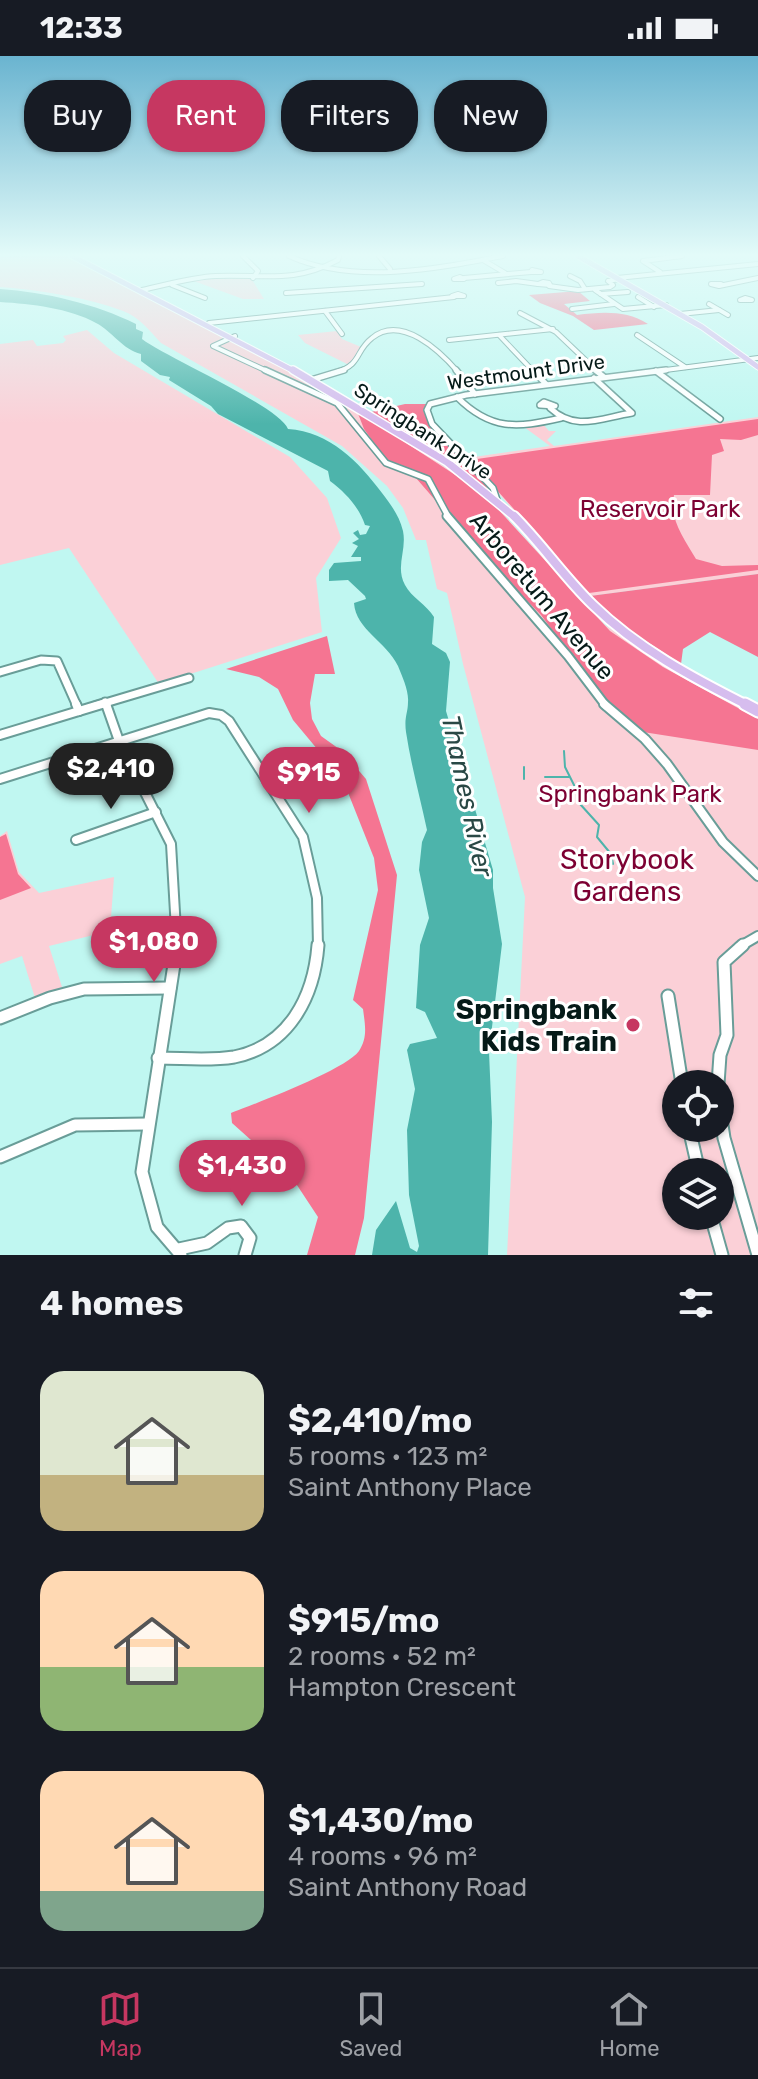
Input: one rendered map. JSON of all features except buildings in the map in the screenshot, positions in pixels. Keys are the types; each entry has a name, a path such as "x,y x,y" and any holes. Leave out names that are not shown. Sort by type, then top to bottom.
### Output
{"main road":[{"name":"Springbank Drive","path":"187,312 236,337 402,434 497,500 594,607 615,624 659,656 758,711"},
{"path":"677,312 758,367"}],"street":[{"path":"209,323 316,312"},
{"path":"326,312 342,334"},
{"path":"680,314 700,312"},
{"path":"723,312 728,315"},
{"path":"520,313 553,329 604,377"},
{"path":"449,340 553,329"},
{"path":"311,380 352,367 372,337 401,333 437,347 475,394"},
{"path":"499,335 546,384"},
{"path":"637,335 685,367"},
{"name":"Arboretum Avenue","path":"236,337 214,343 215,349 278,374 349,412 364,439 387,465 428,479 443,511 458,531 559,644 600,701 645,739 667,764 723,842 758,876"},
{"name":"Westmount Drive","path":"497,500 493,488 429,417 430,404 546,384 758,358"},
{"path":"656,371 720,419"},
{"path":"550,408 573,423 632,413 594,378"},
{"path":"457,397 476,416 520,427 561,418"},
{"path":"0,672 51,659 57,661 79,711"},
{"path":"0,735 189,678"},
{"path":"105,702 119,741 171,844 174,865 177,945 142,1172 151,1209 166,1241 180,1252 207,1243 228,1228 241,1226 250,1238 245,1255"},
{"path":"0,779 209,713 221,715 229,721 303,837 311,858 321,924 316,969 306,1002 294,1023 272,1041 239,1056 158,1058"},
{"path":"76,840 156,812"},
{"path":"719,1070 727,1035 724,962 738,948 758,936"},
{"path":"0,1018 50,998 84,989 170,988"},
{"path":"668,996 680,1070"},
{"path":"0,1157 75,1125 147,1124"},
{"path":"725,1142 758,1255"},
{"path":"715,1230 722,1255"}],"green space":[{"name":"Springbank Park","path":"124,312 180,312 231,337 367,415 484,493 605,625 660,663 758,717 758,1255 507,1255 525,897 447,593 437,589 426,540 416,540 403,508 387,486 342,446 161,343 144,325"},
{"path":"563,312 577,315 622,314 648,324 594,330"},
{"path":"87,330 114,353 290,457 327,498 341,538 316,578 322,632 159,684 69,548 0,565 0,344 33,340 37,346 63,343 66,340 63,336"},
{"path":"337,331 342,339 361,347 349,365 305,343 298,335"},
{"path":"405,404 427,404 428,422 490,490 371,412"},
{"path":"357,411 483,493 610,631 663,667 758,719 758,750 643,732 603,699 541,615 487,560 416,478 389,464 364,429"},
{"name":"Reservoir Park","path":"758,417 758,574 590,596 467,458 550,446 524,427 542,423 549,431 556,431 547,440 554,446"},
{"name":"Reservoir Park","path":"758,419 758,435 741,440 720,439 724,451 712,455 710,495 674,495 673,504 679,528 696,559 722,566 758,565 758,570 589,593 470,460"},
{"path":"758,574 758,657 710,632 683,649 681,664 626,628 590,596"},
{"path":"327,636 335,674 315,674 310,703 312,719 321,736 342,751 366,779 397,875 364,1218 355,1255 307,1255 318,1217 291,1176 232,1123 231,1113 300,1085 351,1059 359,1051 365,1036 363,1009 353,1000 378,890 374,858 343,780 293,720 278,689 259,677 226,669"},
{"path":"7,831 19,872 39,893 114,877 110,931 49,946 62,987 35,998 22,956 0,964 0,836"},
{"path":"6,834 18,874 31,888 0,900 0,837"}],"water":[{"name":"Thames River","path":"68,312 106,312 136,324 136,329 143,332 142,339 265,408 288,429 303,431 330,442 353,459 397,515 404,538 402,578 434,617 432,644 446,653 450,662 446,711 493,870 502,944 489,1052 492,1122 488,1255 372,1255 376,1230 396,1201 410,1248 417,1252 419,1246 409,1195 407,1130 415,1089 407,1050 410,1044 437,1038 425,1012 416,1008 420,945 429,918 419,870 422,842 427,830 406,732 406,688 393,657 360,621 354,603 366,599 365,596 348,580 329,581 329,570 334,563 361,561 361,557 351,557 358,546 352,543 359,539 353,533 358,530 360,535 366,534 370,526 365,525 351,500 330,481 328,471 218,414 211,406 169,380 170,377 160,375 141,361 141,354 85,318"}],"waterway":[{"path":"564,751 565,767 579,795"},
{"path":"524,767 524,779"},
{"path":"545,777 569,777"},
{"path":"580,804 599,825 597,837 611,854 613,864"}],"place":[{"name":"Springbank Kids Train","path":"633,1025"}],"park label":[{"name":"Storybook Gardens","path":"627,875"}]}
